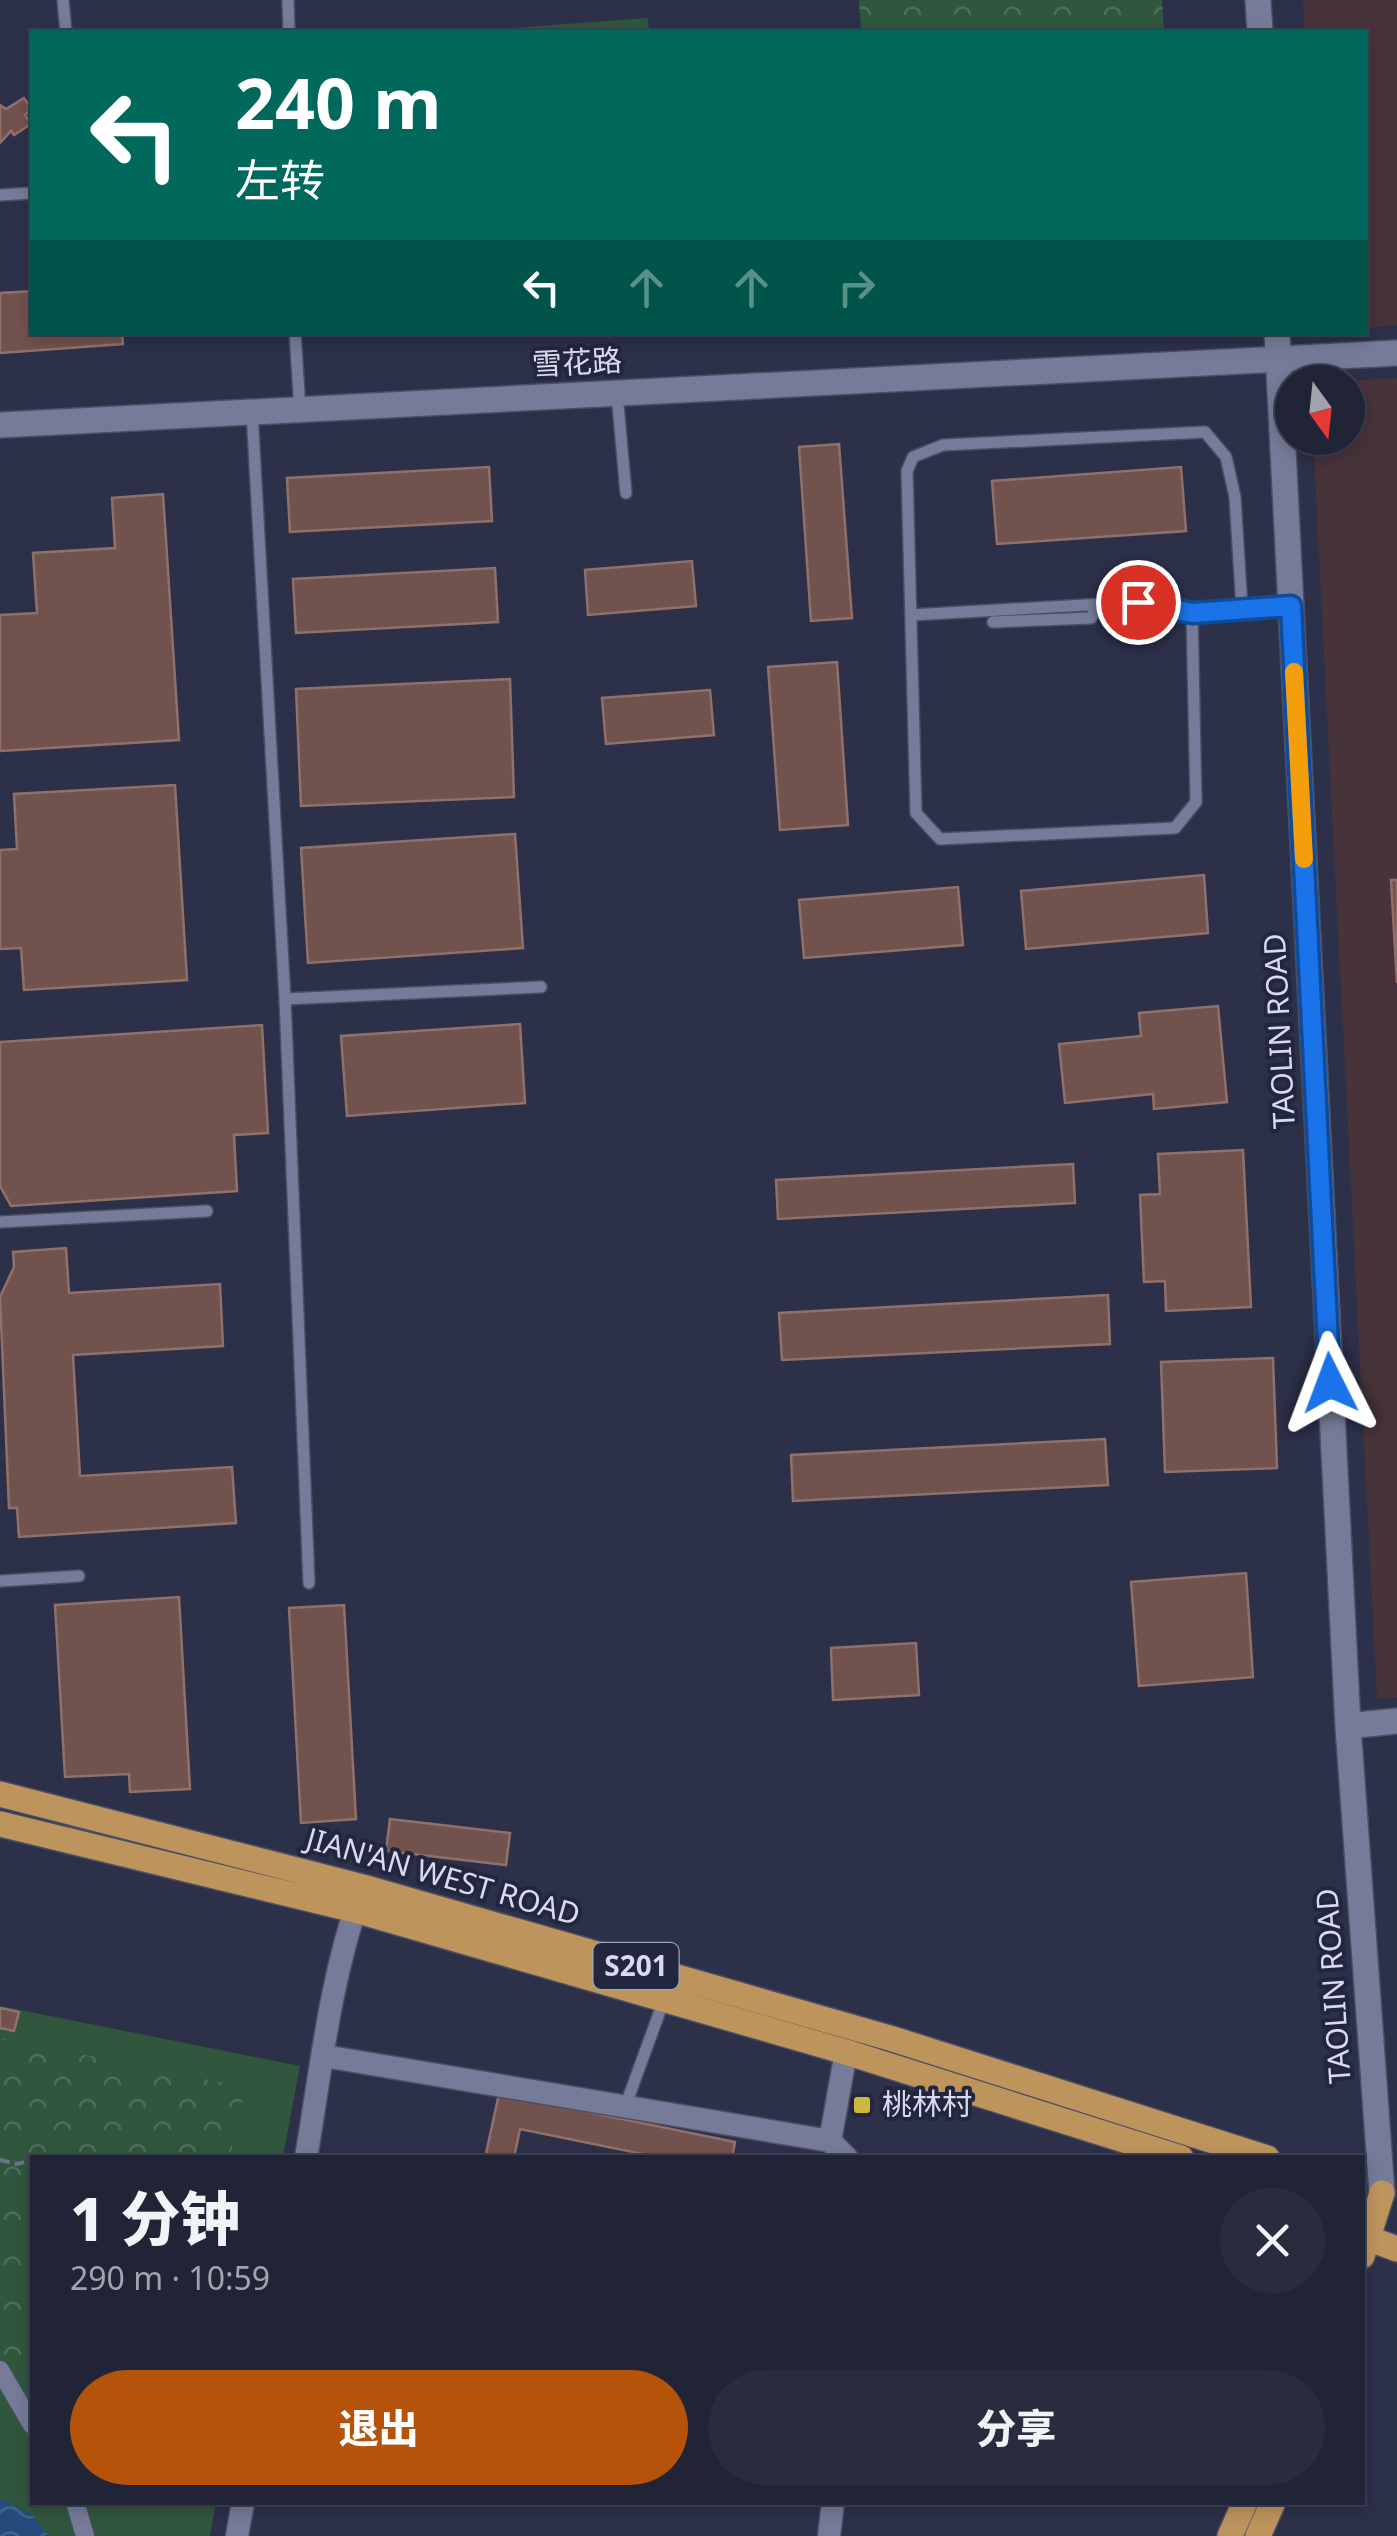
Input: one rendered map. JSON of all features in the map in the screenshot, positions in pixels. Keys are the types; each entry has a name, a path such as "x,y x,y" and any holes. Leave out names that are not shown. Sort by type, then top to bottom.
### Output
{"main road":[{"name":"JIAN'AN WEST ROAD","path":"0,1794 359,1898 893,2039 1258,2155"},
{"name":"JIAN'AN WEST ROAD","path":"0,1824 359,1898 664,2000 846,2052 1172,2155"},
{"name":"TAOLIN ROAD","path":"1365,2242 1380,2193"},
{"path":"1365,2245 1397,2248"},
{"path":"1230,2536 1244,2505"},
{"path":"1258,2536 1272,2505"}],"street":[{"path":"1258,0 1260,30"},
{"name":"TAOLIN ROAD","path":"1277,335 1348,1726 1380,2193"},
{"name":"雪花路","path":"0,425 1397,353"},
{"path":"1348,1726 1397,1722"},
{"path":"307,2155 328,2010 359,1898"},
{"path":"324,2056 625,2106 838,2149 846,2052"},
{"path":"0,2370 30,2422"},
{"path":"76,2505 85,2536"},
{"path":"238,2536 243,2505"},
{"path":"829,2536 833,2505"}],"lane":[{"path":"63,0 66,30"},
{"path":"288,0 289,30"},
{"path":"0,195 30,193"},
{"path":"295,335 300,410"},
{"path":"617,394 626,493"},
{"path":"252,412 285,999 309,1583"},
{"path":"1192,613 1196,802 1175,828 940,840 916,813 907,471 913,458 943,444 1205,432 1226,457 1235,498 1242,609"},
{"path":"911,615 1138,602 1192,613 1291,606"},
{"path":"993,622 1091,618 1099,604"},
{"path":"285,999 542,986"},
{"path":"0,1222 207,1212"},
{"path":"0,1581 79,1576"},
{"path":"625,2106 664,2000"}],"path":[{"path":"0,2160 17,2164 30,2161"}],"shaded area":[{"path":"1303,0 1397,0 1397,325 1368,328 1368,30 1304,30"},
{"path":"1397,378 1397,1697 1377,1699 1314,455 1365,455 1365,380"}],"green space":[{"path":"859,0 1162,0 1164,30 861,30"},
{"path":"648,18 649,30 497,30"},
{"path":"0,2006 300,2066 283,2155 30,2155 30,2505 216,2505 210,2536 0,2536"},
{"path":"0,2038 245,2087 230,2155 30,2155 30,2364 0,2354"}],"water":[{"path":"0,2499 31,2514 49,2536 0,2536"}],"building":[{"path":"24,98 30,107 25,115 30,125 14,135 11,131 0,143 0,105 6,109"},
{"path":"30,291 30,335 122,335 123,344 0,353 0,293"},
{"path":"839,444 852,618 811,621 799,447"},
{"path":"489,467 492,521 290,532 287,478"},
{"path":"1181,467 1186,531 997,544 992,481"},
{"path":"163,494 179,740 0,751 0,615 37,613 33,553 115,548 112,498"},
{"path":"692,561 696,606 588,615 585,570"},
{"path":"495,568 498,622 296,633 293,579"},
{"path":"837,662 848,825 780,830 768,667"},
{"path":"510,679 514,797 301,806 296,689"},
{"path":"710,690 714,735 606,744 602,698"},
{"path":"175,785 187,980 24,990 21,948 0,949 0,850 17,849 14,794"},
{"path":"515,834 523,948 308,963 301,848"},
{"path":"1204,875 1208,933 1026,949 1021,891"},
{"path":"1391,880 1397,880 1397,983"},
{"path":"958,887 963,945 804,958 799,900"},
{"path":"1218,1006 1227,1102 1154,1109 1153,1094 1065,1103 1059,1044 1141,1036 1139,1013"},
{"path":"520,1024 525,1103 347,1116 341,1036"},
{"path":"262,1025 268,1133 234,1135 237,1191 11,1206 0,1186 0,1042"},
{"path":"1243,1150 1251,1307 1166,1311 1165,1281 1144,1282 1140,1195 1160,1194 1158,1154"},
{"path":"1073,1164 1075,1203 778,1219 776,1180"},
{"path":"66,1248 69,1293 220,1284 223,1346 73,1355 80,1476 232,1467 236,1523 19,1537 17,1508 9,1508 0,1297 14,1267 13,1252"},
{"path":"1108,1295 1110,1344 782,1360 779,1313"},
{"path":"1273,1358 1277,1468 1165,1472 1161,1362"},
{"path":"1105,1439 1108,1485 793,1501 791,1455"},
{"path":"1246,1573 1253,1677 1139,1686 1131,1582"},
{"path":"179,1597 190,1789 130,1792 129,1774 65,1777 55,1605"},
{"path":"344,1605 356,1819 301,1823 289,1608"},
{"path":"916,1643 919,1695 833,1700 831,1648"},
{"path":"390,1819 510,1833 506,1865 386,1851"},
{"path":"0,2008 19,2012 14,2031 0,2028"},
{"path":"499,2094 735,2142 733,2155 647,2155 520,2129 515,2155 486,2155"}],"slow traffic":[{"path":"1294,672 1304,859"}],"place":[{"name":"桃林村","path":"862,2105"}],"route":[{"path":"1138,602 1192,613 1291,606 1330,1383"}]}
